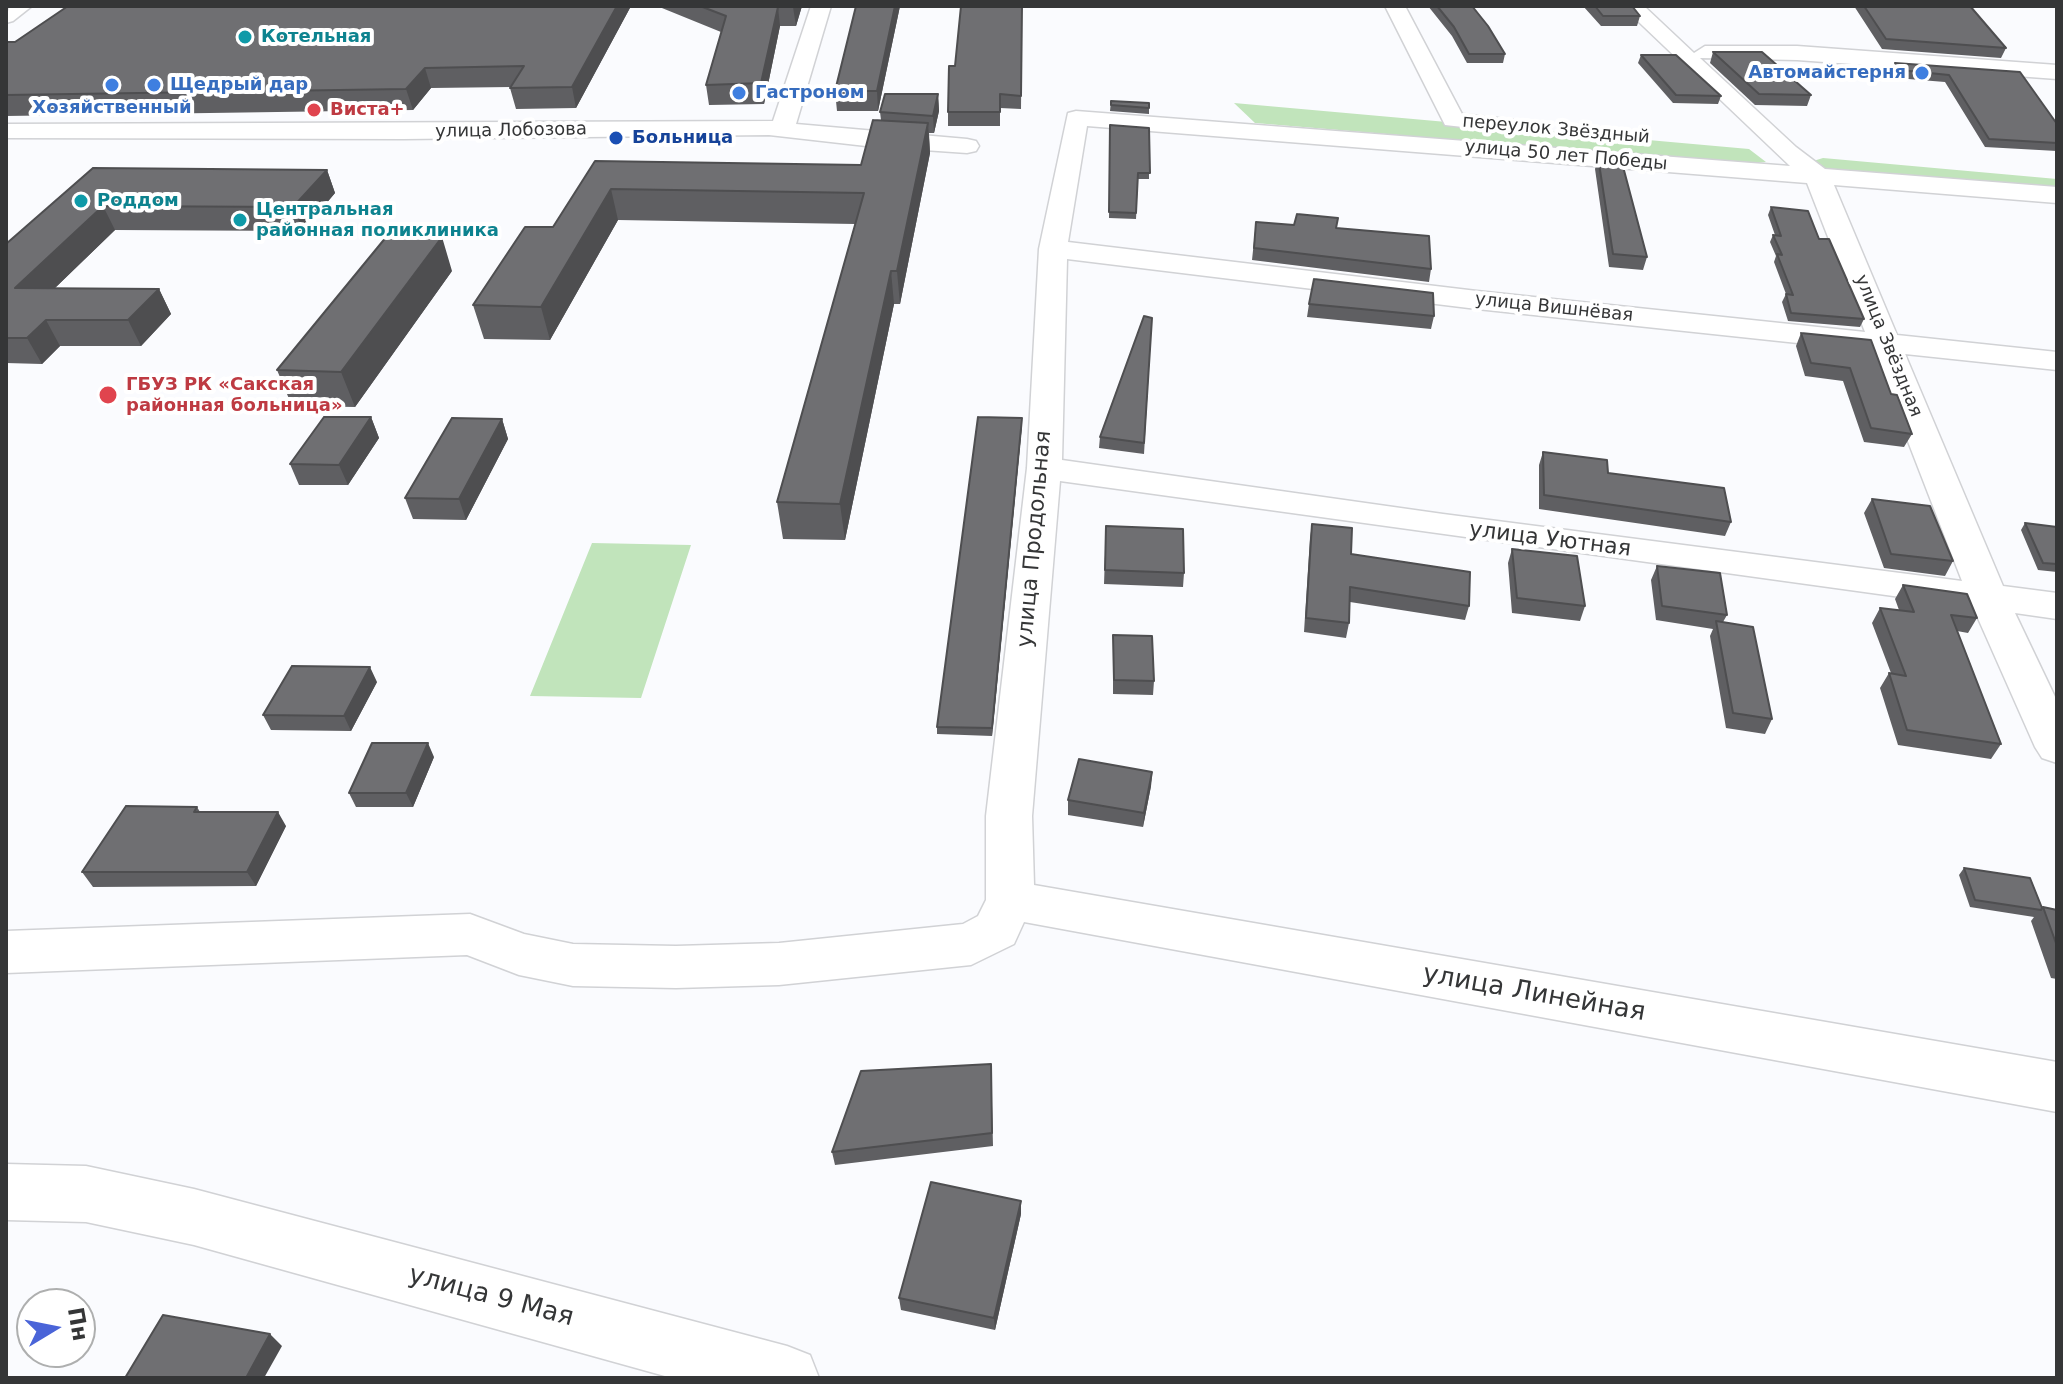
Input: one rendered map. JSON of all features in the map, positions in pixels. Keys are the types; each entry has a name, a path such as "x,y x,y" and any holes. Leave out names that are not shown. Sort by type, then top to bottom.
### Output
{"street":[{"path":"6,17 22,6"},
{"path":"788,128 821,6"},
{"name":"переулок Звёздный","path":"1395,6 1453,120 1531,128"},
{"name":"улица Звёздная","path":"1632,6 1787,152 1817,175 1988,597 2057,747"},
{"path":"1680,53 1797,53 2057,72"},
{"name":"улица 50 лет Победы","path":"1076,118 2057,195"},
{"name":"улица Продольная","path":"1010,900 1009,816 1044,468 1053,249 1076,118"},
{"name":"улица Лобозова","path":"6,131 403,132 788,128 866,139 967,146"},
{"path":"1687,142 2057,176"},
{"name":"улица Вишнёвая","path":"1053,249 1477,300 2057,361"},
{"name":"улица Уютная","path":"1044,468 1458,528 2057,606"},
{"path":"6,952 470,934 519,954 573,965 676,967 779,964 971,944 996,930 1010,900"},
{"name":"улица Линейная","path":"1010,900 2057,1087"},
{"name":"улица 9 Мая","path":"6,1192 86,1194 194,1217 787,1378"}],"green space":[{"path":"1234,103 1749,149 1766,162 1746,164 1255,123"},
{"path":"1823,158 2057,179 2057,190 1828,171 1810,162"},
{"path":"592,543 691,545 641,698 530,696"}],"building":[{"path":"68,6 617,6 572,87 510,88 524,66 425,68 406,89 6,95 6,42 15,42"},
{"path":"700,6 794,6 778,7 761,83 706,85 726,16"},
{"path":"856,6 895,6 877,91 835,91"},
{"path":"961,6 1022,6 1021,96 1000,94 1000,112 948,112 949,66 955,66"},
{"path":"1437,6 1472,6 1505,54 1469,54 1454,27"},
{"path":"1595,6 1632,6 1640,16 1603,16"},
{"path":"1864,6 1970,6 2006,48 1886,39"},
{"path":"1713,52 1762,52 1811,95 1759,94"},
{"path":"1641,55 1676,55 1721,96 1676,95"},
{"path":"1895,63 2020,72 2057,124 2057,143 1989,139 1949,75 1899,70"},
{"path":"885,94 938,94 933,116 880,112"},
{"path":"1111,101 1149,103 1149,108 1111,105"},
{"path":"873,120 928,123 897,271 891,271 840,504 777,502 864,193 611,189 541,307 473,305 525,227 553,227 595,161 861,165"},
{"path":"1110,125 1149,128 1150,173 1138,173 1136,213 1109,212"},
{"path":"1598,157 1621,159 1647,257 1613,254"},
{"path":"93,168 327,170 293,207 103,206 15,288 159,289 128,320 46,320 27,338 6,338 6,244"},
{"path":"1771,207 1808,211 1819,239 1829,239 1864,319 1791,313 1786,294 1793,295 1777,254 1782,255 1773,235 1781,236"},
{"path":"1297,214 1338,218 1336,228 1429,236 1431,269 1254,248 1256,222 1294,225"},
{"path":"387,236 442,237 341,372 277,370"},
{"path":"1314,279 1433,293 1434,316 1309,304"},
{"path":"1144,316 1152,318 1144,443 1100,437"},
{"path":"1801,333 1871,340 1891,394 1897,395 1912,434 1871,428 1850,368 1811,363"},
{"path":"324,417 371,417 339,465 290,464"},
{"path":"978,417 1022,418 992,728 937,727"},
{"path":"452,418 502,419 459,499 405,498"},
{"path":"1543,452 1607,460 1608,473 1724,488 1731,522 1544,495"},
{"path":"1872,499 1930,506 1953,561 1891,554"},
{"path":"2025,523 2057,527 2057,564 2043,563"},
{"path":"1312,524 1352,528 1351,554 1470,572 1469,606 1350,587 1349,623 1306,618"},
{"path":"1106,526 1183,529 1184,573 1105,570"},
{"path":"1512,549 1577,556 1585,606 1517,598"},
{"path":"1657,566 1720,573 1727,615 1662,606"},
{"path":"1903,585 1967,594 1977,618 1951,615 2001,744 1907,730 1889,673 1906,676 1880,608 1914,612"},
{"path":"1716,621 1753,627 1772,719 1733,713"},
{"path":"1113,635 1152,636 1154,681 1114,680"},
{"path":"292,666 370,667 344,716 263,715"},
{"path":"372,743 428,743 406,793 349,793"},
{"path":"1079,759 1152,772 1144,813 1068,800"},
{"path":"126,806 197,807 194,812 278,812 247,872 82,872"},
{"path":"1964,868 2030,878 2041,910 1975,900"},
{"path":"2043,907 2057,910 2057,946"},
{"path":"991,1064 992,1133 832,1152 861,1071"},
{"path":"931,1182 1021,1201 994,1318 899,1298"},
{"path":"163,1315 270,1334 246,1378 125,1378"}],"place":[{"name":"Котельная","path":"245,37"},
{"name":"Автомайстерня","path":"1922,73"},
{"name":"Хозяйственный","path":"112,85"},
{"name":"Щедрый дар","path":"154,85"},
{"name":"Гастроном","path":"739,93"},
{"name":"Виста+","path":"314,110"},
{"name":"Больница","path":"616,138"},
{"name":"Роддом","path":"81,201"},
{"name":"Центральная районная поликлиника","path":"240,220"},
{"name":"ГБУЗ РК «Сакская районная больница»","path":"108,395"}]}
